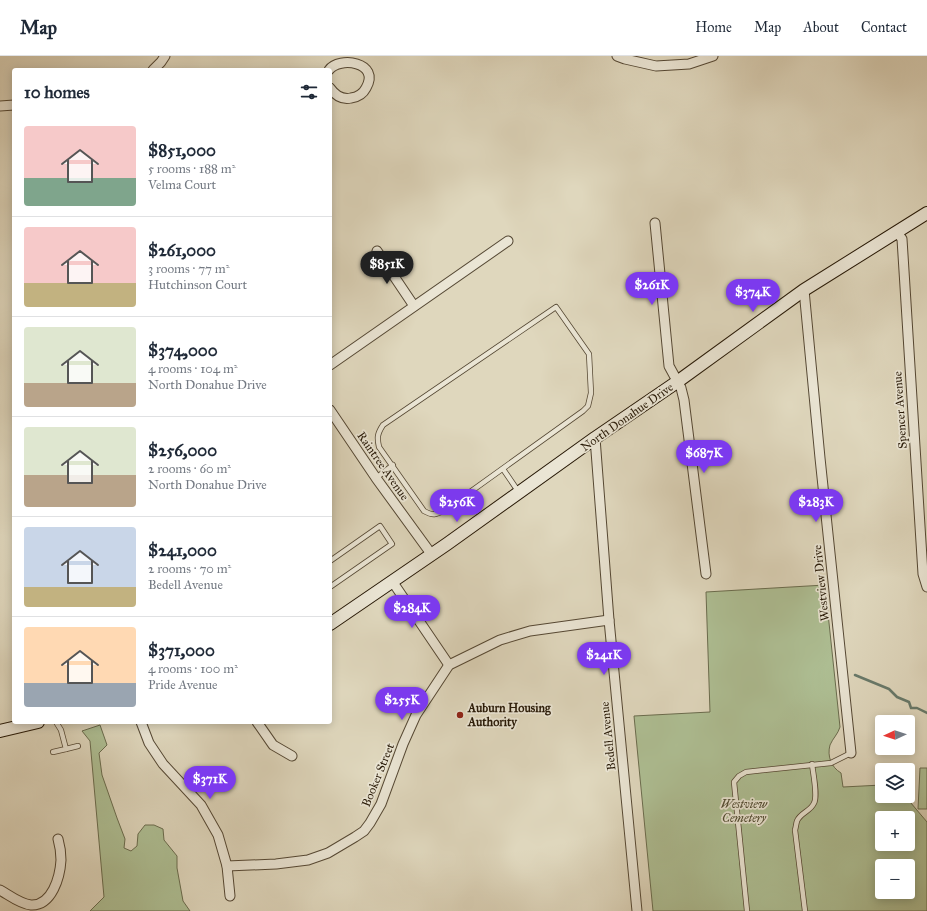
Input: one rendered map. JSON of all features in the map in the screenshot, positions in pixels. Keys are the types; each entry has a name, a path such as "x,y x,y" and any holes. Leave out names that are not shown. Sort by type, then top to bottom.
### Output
{"street":[{"path":"155,68 164,56"},
{"path":"330,68 334,62 340,58 347,56 354,57 365,65 369,78 368,85 360,96 346,99 340,97 332,90"},
{"path":"617,56 656,66 689,64 713,56"},
{"path":"0,106 12,106"},
{"name":"North Donahue Drive","path":"332,623 432,555 595,438 677,382 804,290 927,213"},
{"path":"655,222 669,366 681,388 684,400 706,574"},
{"name":"Spencer Avenue","path":"897,232 902,239 922,574 927,587"},
{"path":"332,364 508,241"},
{"path":"377,251 414,306"},
{"name":"Westview Drive","path":"804,290 851,753"},
{"name":"Raintree Avenue","path":"332,413 376,478 432,555"},
{"name":"Bedell Avenue","path":"595,438 609,620 637,911"},
{"path":"392,581 449,665 500,640 530,631 609,620"},
{"name":"Booker Street","path":"227,866 276,864 308,860 328,853 364,831 381,804 403,744 416,715 449,665"},
{"path":"0,731 30,724"},
{"path":"142,724 149,743 163,764 201,805 218,835 227,866 230,896"},
{"path":"259,724 273,745 292,756"},
{"path":"0,890 21,902 31,905 40,903 48,898 54,889 60,870 61,860 58,838"}],"lane":[{"path":"556,307 589,354 591,393 588,406 583,411 445,510 437,514 430,514 424,511 393,465 379,447 377,439 379,431 383,425 556,307"},
{"path":"376,478 393,465"},
{"path":"503,469 519,493"},
{"path":"332,560 380,526 392,544 332,586"},
{"path":"57,724 61,730 66,749"},
{"path":"53,752 78,746"},
{"path":"747,911 734,782 738,776 746,772 831,763 851,753"},
{"path":"805,911 795,830 796,822 800,816 815,803 816,795 812,764"}],"green space":[{"name":"Westview Cemetery","path":"825,585 840,727 830,745 829,753 831,761 835,768 841,773 843,787 875,785 875,803 911,803 927,822 927,911 653,911 634,716 710,712 706,592"},
{"path":"100,725 107,745 99,753 102,775 125,839 124,848 131,851 137,846 138,834 145,825 154,825 163,829 164,840 177,856 177,868 183,901 190,911 90,911 104,897 90,741 82,731"},
{"path":"920,768 927,768 927,809 918,809"}],"waterway":[{"path":"855,675 889,689 897,697 909,702 911,708 917,708 927,713"}],"place":[{"name":"Auburn Housing Authority","path":"460,715"}]}
